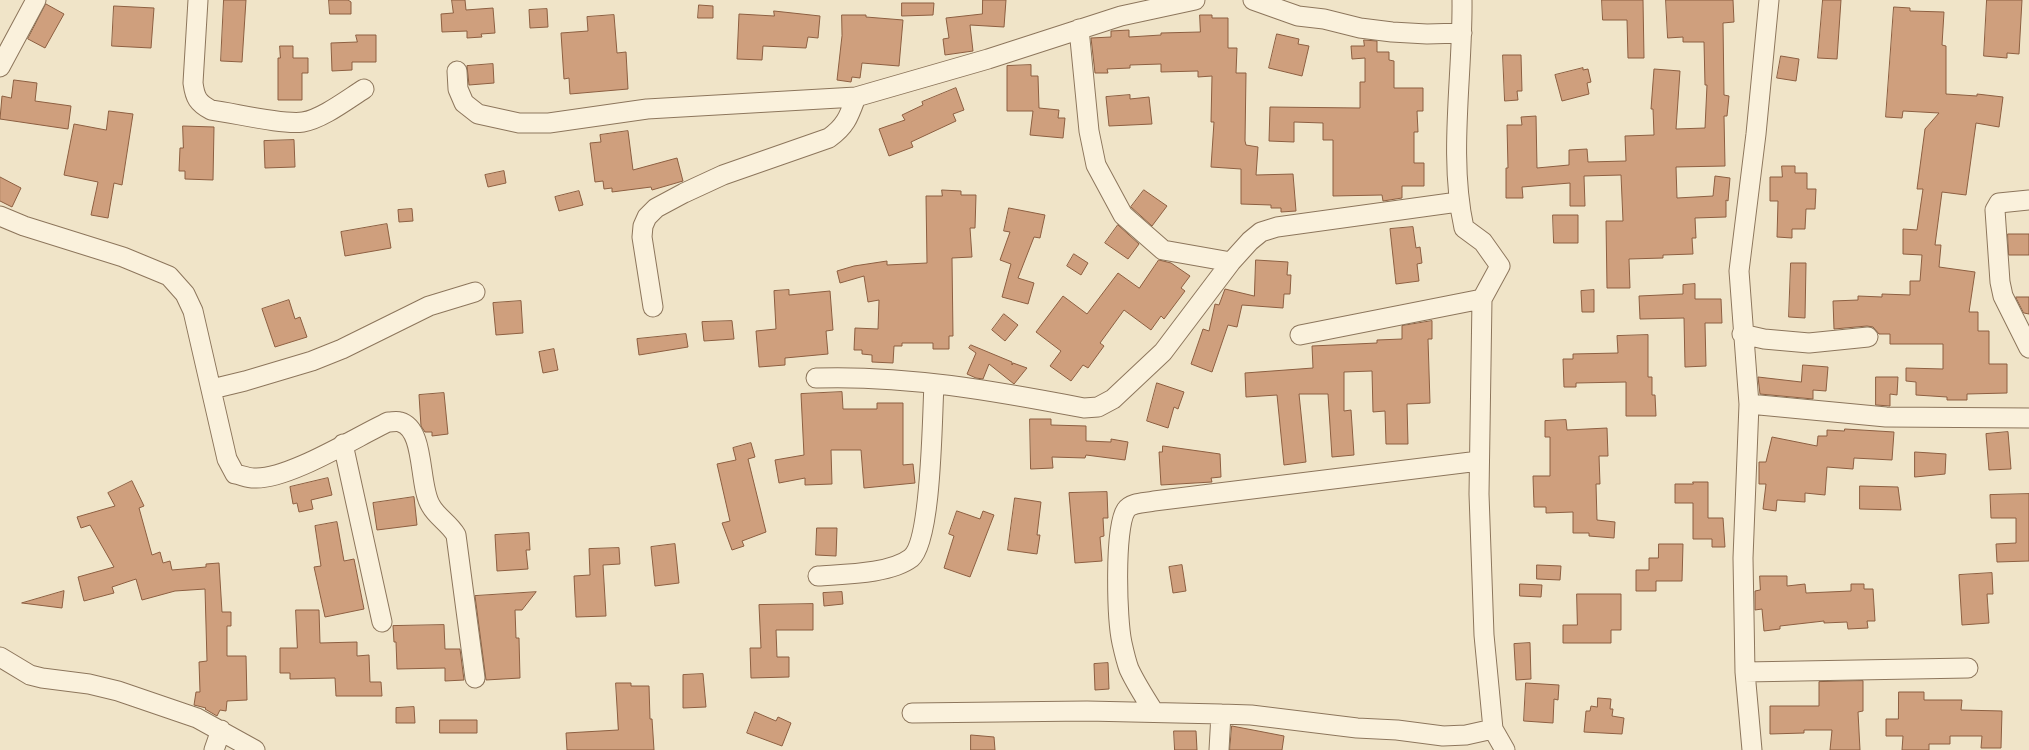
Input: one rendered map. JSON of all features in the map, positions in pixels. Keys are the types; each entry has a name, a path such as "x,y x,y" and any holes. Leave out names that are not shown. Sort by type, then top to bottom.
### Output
{"street":[{"path":"0,67 36,0"},
{"path":"198,0 193,83 195,96 200,104 211,110 289,122 304,122 364,89"},
{"path":"457,71 458,89 464,103 478,114 518,123 549,122 647,109 856,97 988,59 1080,29 1120,8 1195,0"},
{"path":"1252,0 1298,16 1324,19 1360,28 1427,34 1462,33"},
{"path":"1462,0 1458,91 1458,202 1464,228 1483,242 1500,266 1482,299 1479,494 1484,635 1492,729 1505,750"},
{"path":"1752,750 1745,672 1743,558 1749,404 1742,334 1739,271 1770,0"},
{"path":"1080,29 1089,131 1096,165 1123,214 1163,250 1231,262"},
{"path":"653,307 642,237 643,226 647,217 656,208 723,174 829,138 842,129 849,117 856,97"},
{"path":"2029,200 1999,203 1995,210 2000,282 2003,296 2029,348"},
{"path":"816,378 858,376 890,378 999,392 1084,408 1098,406 1113,399 1163,352 1231,262 1261,232 1277,227 1458,202"},
{"path":"0,216 24,226 123,257 169,276 185,294 193,311 227,459 235,474 254,478 272,476 301,465 388,422 400,422 409,427 415,436 426,494 431,507 451,526 456,535 475,678"},
{"path":"212,389 312,361 430,306 475,292"},
{"path":"1300,335 1482,299"},
{"path":"1742,334 1764,339 1809,343 1868,338"},
{"path":"818,576 871,571 900,564 913,556 921,539 926,515 934,385"},
{"path":"1749,404 1886,417 2029,418"},
{"path":"343,444 382,622"},
{"path":"1154,712 1129,669 1122,642 1118,580 1119,548 1123,518 1127,509 1135,504 1154,501 1480,461"},
{"path":"0,657 30,675 89,684 118,691 197,718 255,750"},
{"path":"1745,672 1968,668"},
{"path":"912,713 1087,711 1251,715 1443,736 1492,729"},
{"path":"1219,750 1221,714"},
{"path":"214,750 221,730"}],"building":[{"path":"224,0 246,0 242,62 221,61"},
{"path":"329,0 348,0 351,2 351,14 330,14"},
{"path":"452,0 465,0 466,10 493,8 495,33 481,34 482,37 467,38 467,31 442,32 441,14 453,13"},
{"path":"983,0 1006,0 1004,27 970,25 973,51 945,55 943,39 949,38 946,18 982,14"},
{"path":"1602,0 1643,0 1644,58 1628,58 1627,20 1603,20"},
{"path":"1666,0 1733,0 1734,22 1723,23 1724,95 1729,96 1727,116 1724,116 1725,166 1676,167 1677,198 1713,196 1715,176 1730,178 1728,201 1726,200 1726,217 1695,218 1696,238 1692,238 1693,254 1663,255 1663,258 1629,259 1630,288 1607,288 1606,221 1623,221 1621,175 1584,176 1585,206 1570,206 1570,183 1522,187 1523,198 1506,198 1506,168 1508,168 1507,125 1522,125 1521,117 1536,116 1537,168 1569,165 1569,150 1587,149 1588,162 1626,161 1625,136 1654,135 1653,109 1651,109 1654,69 1680,71 1676,129 1705,128 1707,85 1705,85 1704,42 1683,42 1683,37 1668,38"},
{"path":"1823,0 1841,0 1837,59 1818,58"},
{"path":"1987,0 2022,0 2019,54 2007,53 2007,58 1984,56"},
{"path":"902,3 934,3 933,15 902,16"},
{"path":"46,4 64,14 45,48 28,39"},
{"path":"699,5 713,6 713,18 698,18"},
{"path":"114,6 154,8 151,48 112,46"},
{"path":"1894,7 1910,8 1910,11 1944,12 1942,45 1946,46 1946,94 1977,96 1977,94 2003,97 1999,127 1976,123 1966,195 1942,192 1935,245 1941,245 1939,267 1975,272 1969,312 1978,312 1978,331 1989,331 1989,364 2007,364 2007,393 1967,394 1967,400 1947,400 1947,397 1916,395 1916,382 1906,381 1906,368 1943,369 1943,344 1890,344 1890,334 1879,334 1873,327 1867,326 1834,329 1833,301 1858,300 1858,296 1882,297 1882,294 1910,295 1910,281 1920,281 1922,255 1903,254 1903,229 1917,230 1923,189 1917,189 1925,129 1939,113 1903,111 1902,118 1886,117"},
{"path":"547,9 548,27 530,28 529,10"},
{"path":"774,11 820,16 818,38 808,37 806,48 763,46 762,60 737,59 739,14 774,16"},
{"path":"614,15 617,53 626,52 628,89 570,94 569,78 564,79 561,33 588,31 587,17"},
{"path":"842,15 866,15 866,17 903,20 899,66 862,63 860,78 852,77 851,82 837,80 842,36"},
{"path":"1200,15 1212,15 1212,18 1228,18 1228,48 1237,48 1236,73 1246,73 1245,141 1246,145 1258,147 1256,175 1293,174 1296,211 1281,212 1281,208 1271,208 1271,205 1241,204 1241,169 1211,167 1214,122 1211,122 1212,76 1198,77 1198,71 1161,72 1161,64 1130,65 1130,68 1107,69 1108,73 1095,73 1091,38 1111,37 1111,31 1129,30 1129,37 1161,35 1161,33 1200,32"},
{"path":"1277,34 1299,39 1298,44 1309,46 1302,76 1269,68"},
{"path":"356,35 376,35 376,62 352,62 352,70 332,71 331,43 357,42"},
{"path":"1364,40 1377,41 1377,52 1389,52 1389,60 1394,61 1394,88 1423,88 1423,111 1417,111 1418,132 1414,132 1414,163 1424,163 1424,186 1402,186 1402,198 1383,201 1382,195 1333,196 1333,140 1323,140 1323,123 1294,122 1294,142 1269,141 1270,107 1360,108 1360,82 1365,82 1365,58 1352,59 1351,46 1364,46"},
{"path":"280,46 293,46 293,58 308,58 308,73 302,73 302,100 278,100 278,58 280,58"},
{"path":"1503,55 1521,55 1522,91 1517,91 1518,100 1505,101"},
{"path":"1781,56 1799,59 1796,81 1777,78"},
{"path":"493,64 494,83 469,85 467,66"},
{"path":"1031,65 1031,76 1038,76 1039,108 1059,110 1058,118 1065,118 1063,138 1030,135 1033,111 1007,111 1007,66"},
{"path":"1583,68 1583,70 1588,69 1591,82 1587,83 1589,94 1562,101 1555,75"},
{"path":"14,80 37,83 35,101 71,106 68,129 0,119 2,96 11,98"},
{"path":"956,88 964,110 953,114 956,121 911,142 913,147 889,156 879,129 905,120 902,115 923,105 922,102"},
{"path":"1130,95 1130,99 1149,97 1152,124 1109,126 1106,97"},
{"path":"109,111 133,114 122,185 114,183 108,218 91,215 98,182 64,175 74,124 106,130"},
{"path":"183,126 214,127 213,180 185,179 185,171 179,171 180,148 183,148"},
{"path":"628,131 633,170 677,158 683,181 652,190 651,187 612,192 612,188 604,189 603,181 595,182 590,143 601,142 600,135"},
{"path":"294,140 295,167 265,168 264,141"},
{"path":"1782,166 1795,166 1795,173 1807,173 1807,189 1816,189 1815,209 1806,209 1805,229 1792,229 1792,238 1777,237 1778,201 1770,201 1770,177 1782,177"},
{"path":"504,171 506,183 488,187 485,175"},
{"path":"0,177 21,188 12,207 0,201"},
{"path":"942,190 961,191 961,195 976,195 975,228 970,228 972,257 952,258 953,336 949,336 949,349 933,349 933,343 902,343 902,346 894,346 893,363 872,362 872,355 862,354 862,350 854,350 855,328 878,329 879,300 868,302 864,276 840,283 837,271 854,266 887,261 887,265 927,263 926,196 942,196"},
{"path":"1144,190 1167,206 1152,226 1131,207"},
{"path":"579,191 583,205 559,211 555,197"},
{"path":"1009,208 1045,215 1040,238 1034,237 1018,278 1034,283 1028,304 1002,297 1011,264 1000,260 1010,232 1004,231"},
{"path":"412,209 413,221 399,222 398,210"},
{"path":"1553,215 1578,215 1578,243 1554,243"},
{"path":"387,224 391,248 345,256 341,232"},
{"path":"1118,225 1139,244 1128,259 1105,243"},
{"path":"1413,227 1416,248 1420,247 1422,263 1417,264 1419,281 1396,284 1390,229"},
{"path":"2008,234 2029,234 2029,255 2009,255"},
{"path":"1074,254 1088,263 1081,275 1067,266"},
{"path":"1159,260 1171,263 1190,276 1181,288 1185,291 1164,319 1161,316 1151,330 1124,310 1100,343 1104,346 1088,368 1083,365 1071,381 1050,366 1061,351 1036,332 1063,296 1087,314 1118,273 1139,288"},
{"path":"1256,260 1288,262 1287,275 1291,275 1290,294 1284,294 1283,308 1242,305 1237,327 1228,325 1212,372 1191,364 1203,329 1209,331 1215,304 1219,305 1225,289 1254,296"},
{"path":"1791,263 1806,263 1805,318 1789,317"},
{"path":"1695,284 1695,299 1721,299 1722,323 1705,323 1706,366 1685,367 1684,318 1640,319 1639,296 1683,294 1683,285"},
{"path":"789,290 789,295 830,291 833,330 826,331 828,354 785,358 785,365 759,367 756,331 776,329 774,291"},
{"path":"1594,290 1594,312 1582,312 1581,291"},
{"path":"2016,297 2029,297 2029,314 2024,313"},
{"path":"289,300 295,319 300,317 307,337 275,347 262,309"},
{"path":"521,301 523,333 496,335 493,303"},
{"path":"1004,314 1018,325 1005,341 992,330"},
{"path":"732,321 734,339 704,341 702,322"},
{"path":"1432,321 1432,339 1428,339 1430,403 1407,404 1408,444 1386,444 1385,411 1373,412 1372,371 1344,372 1344,411 1351,410 1354,455 1332,457 1328,394 1299,394 1306,462 1284,465 1277,395 1246,397 1245,373 1313,368 1312,346 1377,343 1377,340 1402,339 1402,326"},
{"path":"686,334 688,347 639,355 637,339"},
{"path":"1648,335 1648,377 1652,377 1652,395 1655,395 1656,416 1626,416 1626,382 1576,383 1576,387 1564,387 1563,359 1573,359 1573,354 1618,353 1617,336"},
{"path":"971,345 1012,362 1012,365 1013,363 1027,368 1014,384 989,364 983,379 976,378 967,374 976,353 969,348"},
{"path":"554,349 558,370 543,373 539,352"},
{"path":"1803,365 1828,367 1826,391 1813,390 1813,399 1760,394 1758,377 1801,382"},
{"path":"1876,377 1898,377 1897,395 1890,394 1890,406 1876,405"},
{"path":"1157,383 1184,392 1178,409 1174,407 1168,428 1147,421"},
{"path":"842,392 843,409 877,409 877,403 903,403 903,465 913,464 915,483 864,488 861,450 831,450 832,484 805,485 805,478 779,483 775,460 804,455 801,394"},
{"path":"444,393 448,434 432,436 432,432 425,432 421,426 419,395"},
{"path":"1030,419 1051,419 1051,425 1086,426 1086,441 1111,442 1111,439 1128,442 1125,460 1086,455 1085,458 1052,457 1053,468 1031,469"},
{"path":"1566,420 1567,430 1607,428 1608,456 1599,456 1600,484 1596,484 1597,520 1615,522 1614,538 1589,536 1589,533 1573,533 1573,512 1546,513 1546,507 1534,507 1533,476 1550,476 1550,437 1545,437 1545,421"},
{"path":"1845,429 1894,432 1892,460 1854,458 1853,469 1827,467 1825,495 1805,493 1805,502 1777,500 1776,511 1763,509 1766,484 1759,484 1759,462 1766,462 1772,437 1817,446 1818,436 1827,436 1827,430 1844,431"},
{"path":"2008,432 2011,469 1989,470 1986,434"},
{"path":"751,443 755,457 748,459 766,532 742,541 744,546 732,550 722,523 730,521 717,464 736,460 733,448"},
{"path":"1163,446 1220,454 1221,477 1211,478 1212,482 1161,485 1159,452 1162,452"},
{"path":"1915,452 1946,454 1945,474 1915,477"},
{"path":"328,478 332,495 311,500 313,509 299,512 297,503 293,504 290,487"},
{"path":"132,481 144,506 139,508 152,555 160,552 163,563 170,561 172,570 206,567 206,564 219,563 222,612 231,612 231,626 227,626 227,656 246,656 247,700 227,701 226,711 220,710 217,716 206,708 194,705 196,692 200,692 199,662 207,661 205,589 175,591 142,600 136,579 112,587 114,593 84,601 78,577 114,567 90,525 81,528 77,517 115,506 108,493"},
{"path":"1693,482 1708,482 1708,518 1723,518 1725,547 1712,547 1712,539 1693,539 1693,503 1675,503 1675,484 1693,484"},
{"path":"1860,486 1898,487 1901,510 1860,509"},
{"path":"1107,492 1108,518 1103,518 1104,536 1100,537 1102,561 1075,563 1069,493"},
{"path":"2029,494 2029,561 1997,562 1996,544 2016,543 2016,518 1991,518 1990,495"},
{"path":"414,497 417,525 377,530 373,503"},
{"path":"1015,498 1041,502 1037,535 1040,535 1037,554 1008,550"},
{"path":"957,511 980,519 983,511 994,515 970,577 944,568 954,536 949,534"},
{"path":"337,522 344,561 354,559 364,609 325,617 314,567 321,566 315,526"},
{"path":"817,528 837,528 836,556 816,555"},
{"path":"529,533 530,550 526,550 528,569 497,571 495,535"},
{"path":"675,544 679,583 655,586 651,547"},
{"path":"1659,544 1683,544 1682,581 1656,581 1656,591 1636,591 1636,570 1649,570 1649,558 1658,558"},
{"path":"619,548 620,564 603,565 606,616 576,617 574,576 590,575 589,549"},
{"path":"1182,565 1186,591 1173,593 1169,567"},
{"path":"1537,565 1561,566 1560,580 1537,579"},
{"path":"1992,573 1993,594 1987,594 1989,623 1962,625 1959,575"},
{"path":"1760,576 1787,576 1787,586 1805,584 1806,593 1851,591 1851,584 1864,584 1864,589 1873,589 1875,621 1867,621 1868,628 1848,629 1847,622 1824,623 1824,621 1780,626 1780,629 1764,631 1762,609 1755,610 1755,591 1760,590"},
{"path":"1520,584 1542,585 1541,597 1520,596"},
{"path":"64,591 62,608 22,603"},
{"path":"536,592 522,610 515,610 516,638 519,638 520,678 486,680 475,596"},
{"path":"842,592 843,604 824,606 823,593"},
{"path":"1577,594 1621,594 1621,630 1611,630 1611,643 1563,643 1563,625 1577,625"},
{"path":"813,604 813,630 776,630 777,657 789,657 789,677 751,678 750,648 761,648 759,605"},
{"path":"296,610 319,610 320,643 357,642 357,656 369,655 370,682 381,682 382,696 336,696 335,678 290,679 290,673 280,673 280,648 297,648"},
{"path":"444,625 445,649 460,649 464,680 445,681 445,668 397,669 396,642 394,642 393,626"},
{"path":"1530,643 1531,679 1516,680 1514,644"},
{"path":"1108,663 1109,689 1095,690 1094,664"},
{"path":"703,674 706,707 683,708 683,675"},
{"path":"1863,681 1863,711 1858,712 1860,750 1830,750 1832,730 1804,730 1804,733 1770,734 1770,706 1819,706 1819,682"},
{"path":"616,683 631,683 631,686 649,686 650,719 652,719 654,750 567,750 566,733 618,730"},
{"path":"1526,683 1559,685 1558,700 1554,699 1553,723 1524,721"},
{"path":"1899,692 1924,692 1924,700 1962,700 1961,710 2002,711 2001,748 1981,748 1982,736 1950,736 1950,744 1929,744 1929,750 1902,750 1903,736 1886,736 1886,719 1898,719"},
{"path":"1598,698 1611,699 1610,709 1613,709 1612,716 1624,718 1622,734 1584,732 1586,711 1590,711 1591,706 1597,707"},
{"path":"414,707 415,723 396,723 396,708"},
{"path":"755,712 776,721 778,717 791,723 782,746 747,733"},
{"path":"440,720 477,720 477,733 440,733"},
{"path":"1232,726 1284,736 1282,750 1230,750"},
{"path":"1174,731 1196,731 1197,750 1175,750"},
{"path":"971,735 994,737 995,750 971,750"}]}
